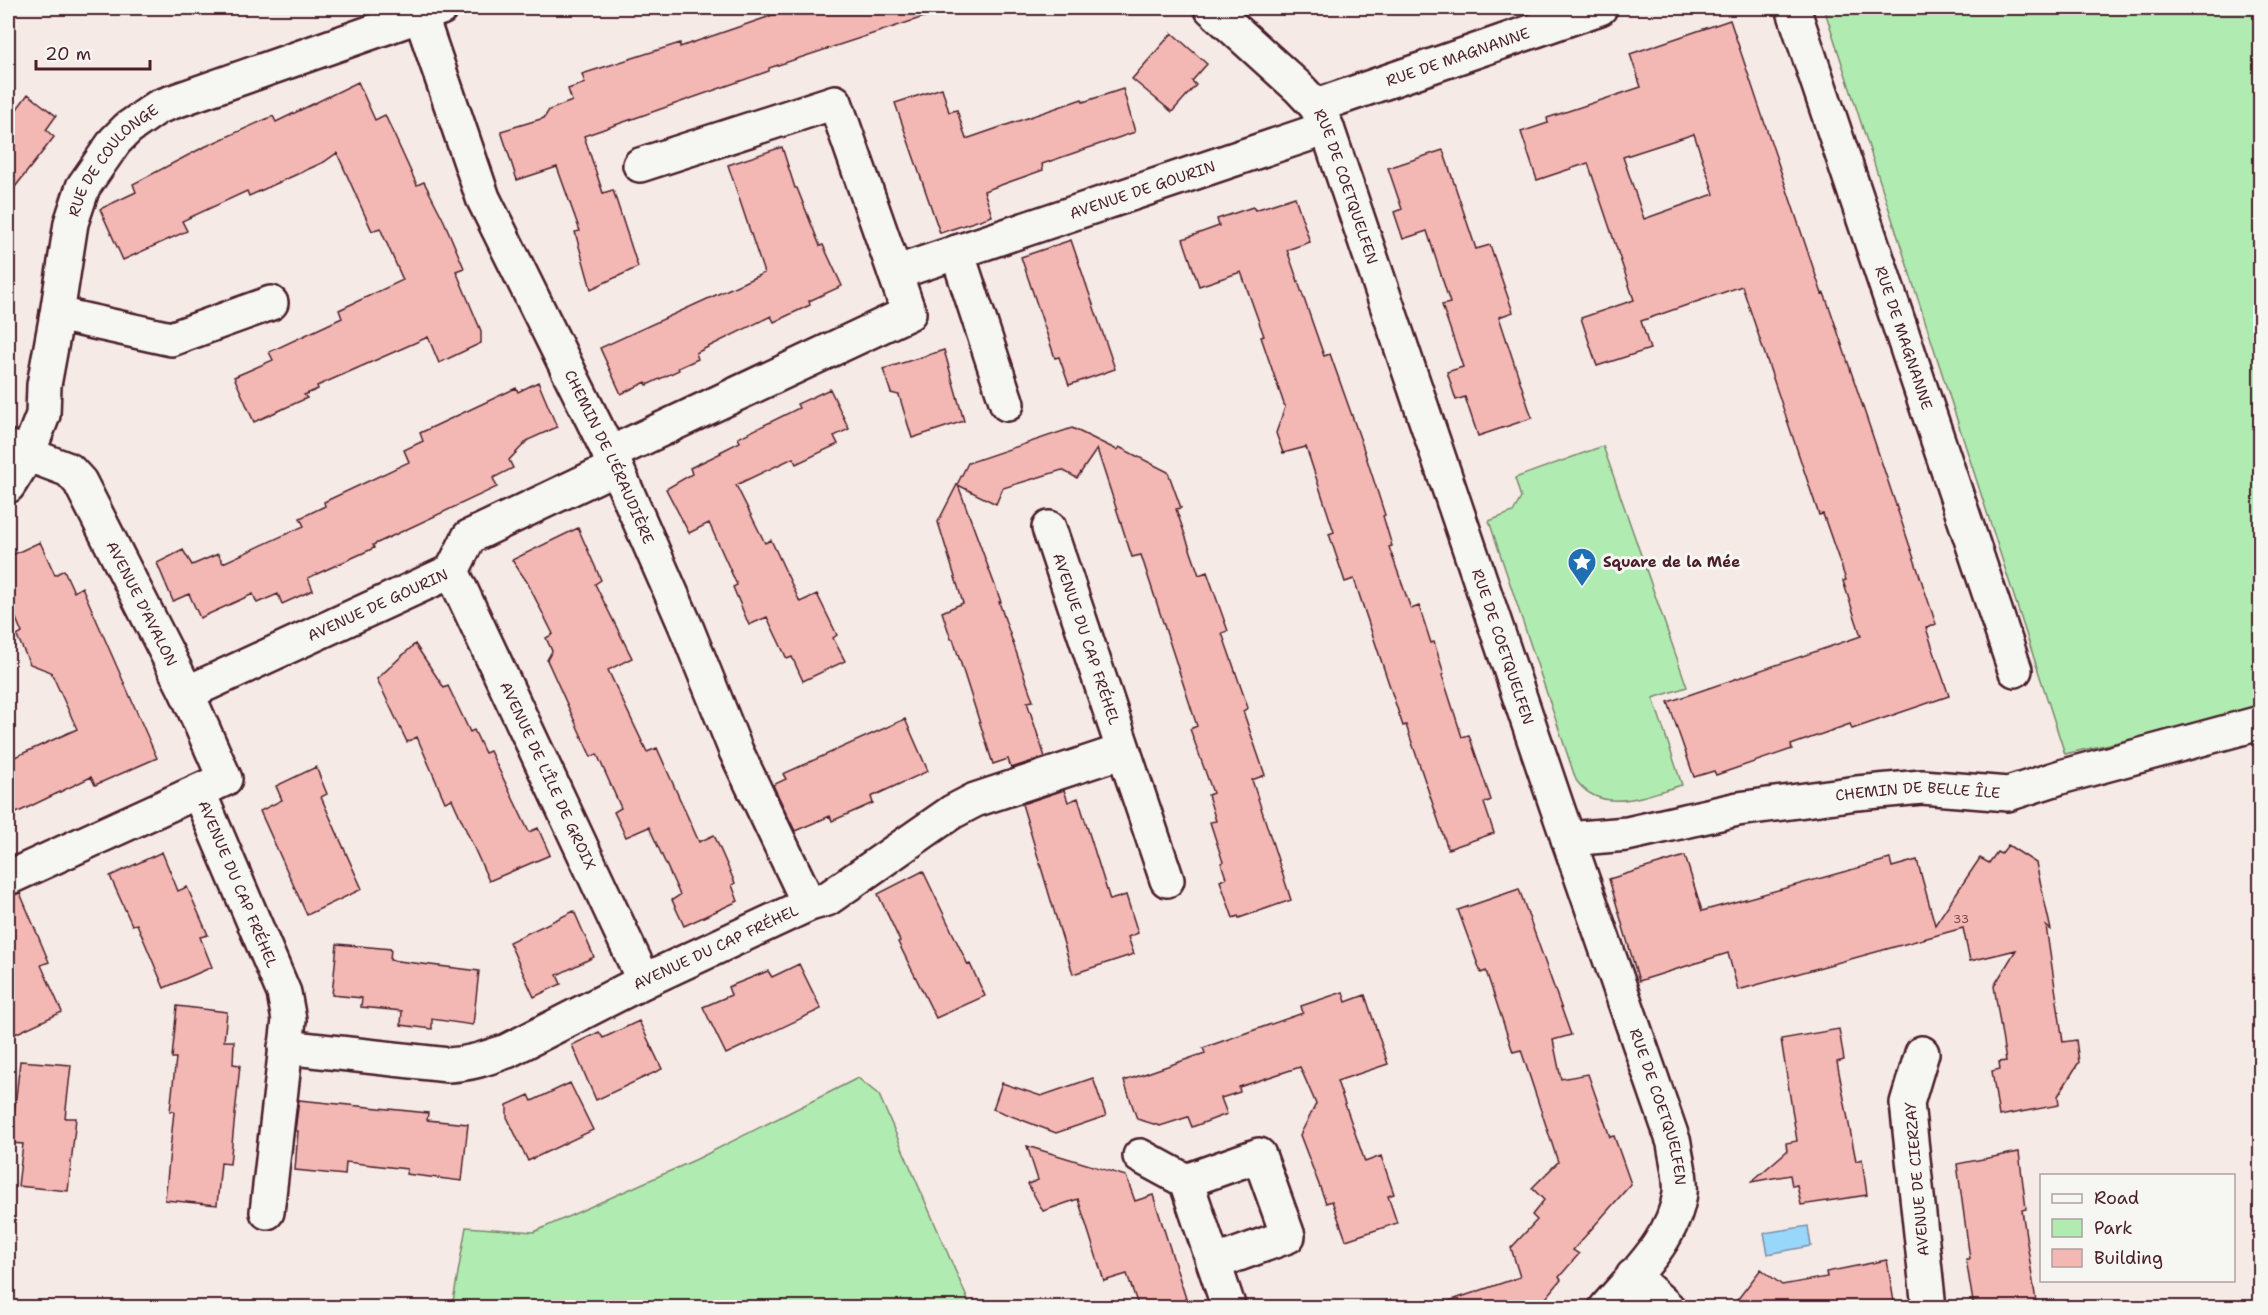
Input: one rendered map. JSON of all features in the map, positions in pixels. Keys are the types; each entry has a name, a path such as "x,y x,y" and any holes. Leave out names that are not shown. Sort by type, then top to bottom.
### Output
{"street":[{"name":"RUE DE COETQUELFEN","path":"1211,8 1298,87 1322,117 1674,1143 1680,1192 1672,1223 1664,1238 1606,1308"},
{"name":"RUE DE MAGNANNE","path":"1322,117 1600,8"},
{"name":"RUE DE MAGNANNE","path":"1793,8 2015,670"},
{"name":"RUE DE COULONGE","path":"8,486 17,452 43,415 44,385 71,223 83,187 115,141 128,128 158,107 427,10"},
{"name":"CHEMIN DE L'ÉRAUDIÈRE","path":"427,10 483,198 613,460 686,627 736,751 809,904"},
{"name":"AVENUE DE GOURIN","path":"187,693 452,572 469,537 613,460 909,313 835,102 640,165"},
{"name":"AVENUE DE GOURIN","path":"895,273 1322,117"},
{"path":"957,252 1007,404"},
{"path":"57,314 171,339 271,303"},
{"name":"AVENUE D'AVALON","path":"17,452 69,471 80,483 187,693 212,786"},
{"name":"AVENUE DU CAP FRÉHEL","path":"1049,528 1167,880"},
{"name":"AVENUE DE L'ÎLE DE GROIX","path":"452,572 644,981"},
{"name":"CHEMIN DE BELLE ÎLE","path":"1568,839 1627,834 1738,808 1857,793 1922,787 2008,794 2064,776 2260,723"},
{"name":"AVENUE DU CAP FRÉHEL","path":"285,1047 448,1065 471,1064 507,1051 644,981 809,904 827,899 952,812 975,800 1123,751"},
{"path":"8,878 212,786"},
{"name":"AVENUE DU CAP FRÉHEL","path":"212,786 284,993 289,1020 267,1212"},
{"name":"AVENUE DE CIERZAY","path":"1922,1053 1906,1103 1929,1308"},
{"path":"1185,1181 1259,1155 1288,1236 1214,1263"},
{"path":"1140,1156 1185,1181 1229,1308"},
{"path":"1633,1276 1668,1308"}],"green space":[{"path":"1824,8 2260,8 2260,710 2065,754"},
{"name":"Square de la Mée","path":"1603,446 1687,687 1653,698 1682,785 1626,800 1599,798 1587,791 1576,780 1489,521 1513,512 1521,498 1515,478"},
{"path":"858,1078 879,1095 971,1307 452,1307 466,1227 534,1232 697,1159"}],"water":[{"path":"1808,1226 1811,1246 1768,1254 1764,1233"}],"building":[{"path":"794,8 935,8 936,13 769,68 769,71 584,136 603,193 613,190 638,267 591,289 575,232 580,231 557,167 517,180 501,131 544,118 549,110 572,101 568,89 585,83 582,74 680,43 680,47"},
{"path":"1730,20 1936,624 1926,628 1949,696 1852,729 1850,724 1791,745 1792,749 1716,775 1714,771 1694,777 1668,702 1861,636 1843,581 1846,580 1823,514 1819,515 1742,286 1641,321 1650,349 1597,366 1581,318 1634,300 1588,163 1537,180 1521,132 1548,123 1547,118 1641,87 1630,54","holes":["1694,134 1714,194 1644,219 1623,157"]},
{"path":"1172,33 1207,64 1192,81 1196,85 1172,112 1132,79"},
{"path":"358,82 375,120 385,115 417,185 424,182 444,221 464,268 456,271 481,331 481,343 439,363 428,337 317,386 318,389 304,395 307,398 254,422 234,377 273,360 269,352 342,318 339,310 403,280 380,228 372,231 337,153 324,162 249,196 247,191 182,221 187,231 123,260 100,209 136,192 133,184 202,148 273,116 276,122"},
{"path":"942,88 949,112 957,110 966,139 1082,99 1083,102 1123,89 1135,132 1042,164 1043,170 984,191 992,216 940,233 895,103"},
{"path":"28,94 56,116 46,130 54,137 8,196 8,121"},
{"path":"782,147 795,188 797,188 820,246 823,245 842,286 809,301 810,305 774,322 771,316 696,353 698,359 678,368 679,370 621,394 600,348 764,273 728,165"},
{"path":"1443,150 1476,249 1490,245 1513,312 1499,317 1532,418 1478,436 1465,397 1456,400 1447,372 1463,367 1442,305 1450,303 1427,231 1403,239 1394,212 1402,209 1388,168"},
{"path":"1295,197 1310,242 1287,250 1324,356 1330,354 1361,441 1385,515 1383,516 1392,546 1389,547 1411,609 1419,606 1431,643 1434,642 1462,737 1469,735 1491,800 1484,803 1494,833 1448,849 1406,725 1403,726 1354,579 1345,582 1329,534 1334,532 1306,447 1283,453 1276,433 1285,407 1261,337 1264,336 1241,272 1199,286 1183,239 1219,226 1217,219"},
{"path":"1071,240 1115,369 1069,385 1059,357 1055,358 1021,257"},
{"path":"944,350 964,421 912,438 899,395 891,393 883,369"},
{"path":"538,382 557,427 528,440 509,460 513,468 493,478 497,487 308,578 313,590 282,604 278,594 257,603 253,594 200,618 189,594 173,601 157,563 183,550 192,565 218,554 223,563 304,526 300,518 325,506 324,502 409,462 404,450 423,441 420,433 516,388 518,392"},
{"path":"830,389 849,429 834,436 838,444 796,464 793,458 736,485 765,543 771,540 800,602 817,594 837,635 833,638 845,661 803,681 792,657 787,659 767,617 749,625 733,587 737,585 709,523 689,533 666,489 692,474 690,468 740,442 738,438 799,408 797,404"},
{"path":"1072,428 1117,450 1119,447 1168,472 1181,508 1176,509 1199,575 1207,572 1228,631 1222,633 1248,708 1243,711 1265,775 1252,780 1291,900 1233,918 1220,881 1226,878 1210,822 1216,821 1208,795 1213,793 1190,729 1197,726 1141,555 1132,557 1097,449 1077,478 1062,470 1003,488 996,504 958,485 1001,602 999,602 1033,701 1027,702 1045,757 1011,768 1008,759 993,764 953,639 951,639 942,612 963,603 938,522 968,463"},
{"path":"578,528 601,580 595,584 632,658 608,670 647,752 657,748 699,842 714,835 735,883 732,885 738,901 684,926 672,900 680,895 649,827 626,837 614,812 621,808 597,754 591,757 547,660 552,651 546,638 553,634 527,582 512,560"},
{"path":"40,542 55,575 64,570 74,592 82,587 157,758 95,785 91,777 8,817 8,760 77,729 51,672 30,664 17,636 22,633 8,599 8,557"},
{"path":"415,644 444,688 448,686 470,732 474,730 485,753 490,751 529,832 538,828 550,855 489,881 452,799 445,802 417,737 407,742 377,679"},
{"path":"905,719 928,771 871,797 873,803 832,821 830,816 795,831 773,785 786,779 783,774"},
{"path":"316,767 327,794 321,797 362,889 307,915 260,811 282,800 276,786"},
{"path":"1064,790 1068,802 1078,798 1110,900 1126,895 1138,933 1128,937 1134,954 1073,974 1022,804"},
{"path":"2008,845 2036,863 2051,930 2046,926 2063,1042 2076,1040 2079,1062 2058,1096 2059,1105 1999,1116 1992,1071 2000,1069 1999,1062 2006,1061 1994,986 2016,950 1970,961 1963,928 1738,990 1728,953 1639,981 1609,879 1685,856 1702,911 1890,859 1892,867 1917,860 1935,925 1980,858 1989,863 1997,852 2001,854"},
{"path":"162,852 178,891 187,887 208,935 200,937 212,967 164,988 137,924 132,925 110,876"},
{"path":"923,871 985,996 936,1018 898,942 900,941 878,894"},
{"path":"1519,889 1571,1035 1553,1040 1561,1079 1588,1074 1610,1137 1614,1136 1631,1184 1573,1250 1579,1254 1559,1277 1561,1280 1538,1308 1447,1308 1446,1302 1520,1277 1511,1248 1537,1220 1532,1215 1544,1200 1532,1188 1558,1162 1521,1050 1513,1052 1486,971 1481,973 1458,910"},
{"path":"20,893 49,962 41,965 62,1012 15,1034 8,1018 8,897"},
{"path":"574,911 594,957 557,975 561,984 534,997 509,942"},
{"path":"337,944 391,949 390,960 479,971 473,1025 432,1019 432,1029 401,1025 402,1011 361,1007 362,998 332,995"},
{"path":"799,964 821,1009 726,1054 703,1007 731,995 728,987 768,971 772,977"},
{"path":"1343,992 1346,1002 1365,995 1388,1064 1337,1081 1365,1162 1381,1156 1394,1194 1388,1196 1397,1223 1346,1240 1332,1201 1326,1203 1300,1135 1316,1104 1300,1067 1239,1087 1240,1092 1221,1098 1227,1114 1192,1127 1188,1117 1160,1126 1137,1119 1124,1081 1205,1053 1203,1048 1303,1013 1301,1006"},
{"path":"177,1006 227,1012 224,1041 234,1041 233,1064 240,1065 230,1164 221,1163 217,1205 165,1200 174,1111 170,1111 176,1058 172,1058"},
{"path":"639,1021 662,1069 596,1100 572,1045 599,1032 603,1038"},
{"path":"1839,1029 1844,1060 1837,1062 1856,1161 1862,1159 1867,1195 1801,1205 1797,1185 1792,1186 1790,1175 1751,1182 1787,1151 1786,1143 1797,1141 1781,1039"},
{"path":"20,1061 71,1065 65,1118 76,1118 68,1191 18,1186 23,1144 11,1143"},
{"path":"1093,1078 1106,1116 1056,1133 993,1109 1002,1083 1041,1096"},
{"path":"570,1083 593,1130 528,1161 507,1117 507,1105 529,1095 532,1101"},
{"path":"299,1100 428,1113 427,1120 468,1124 462,1181 406,1174 407,1169 346,1162 345,1175 295,1170 298,1131 295,1131"},
{"path":"1027,1146 1126,1176 1135,1201 1153,1195 1189,1308 1139,1308 1127,1274 1104,1281 1078,1199 1043,1211 1028,1184 1038,1180"},
{"path":"2019,1152 2026,1209 2022,1210 2037,1308 1974,1308 1966,1259 1970,1259 1957,1164"},
{"path":"1887,1260 1895,1308 1731,1308 1761,1269 1782,1285 1827,1277 1826,1272"}],"place":[{"name":"Square de la Mée","path":"1582,588"}]}
